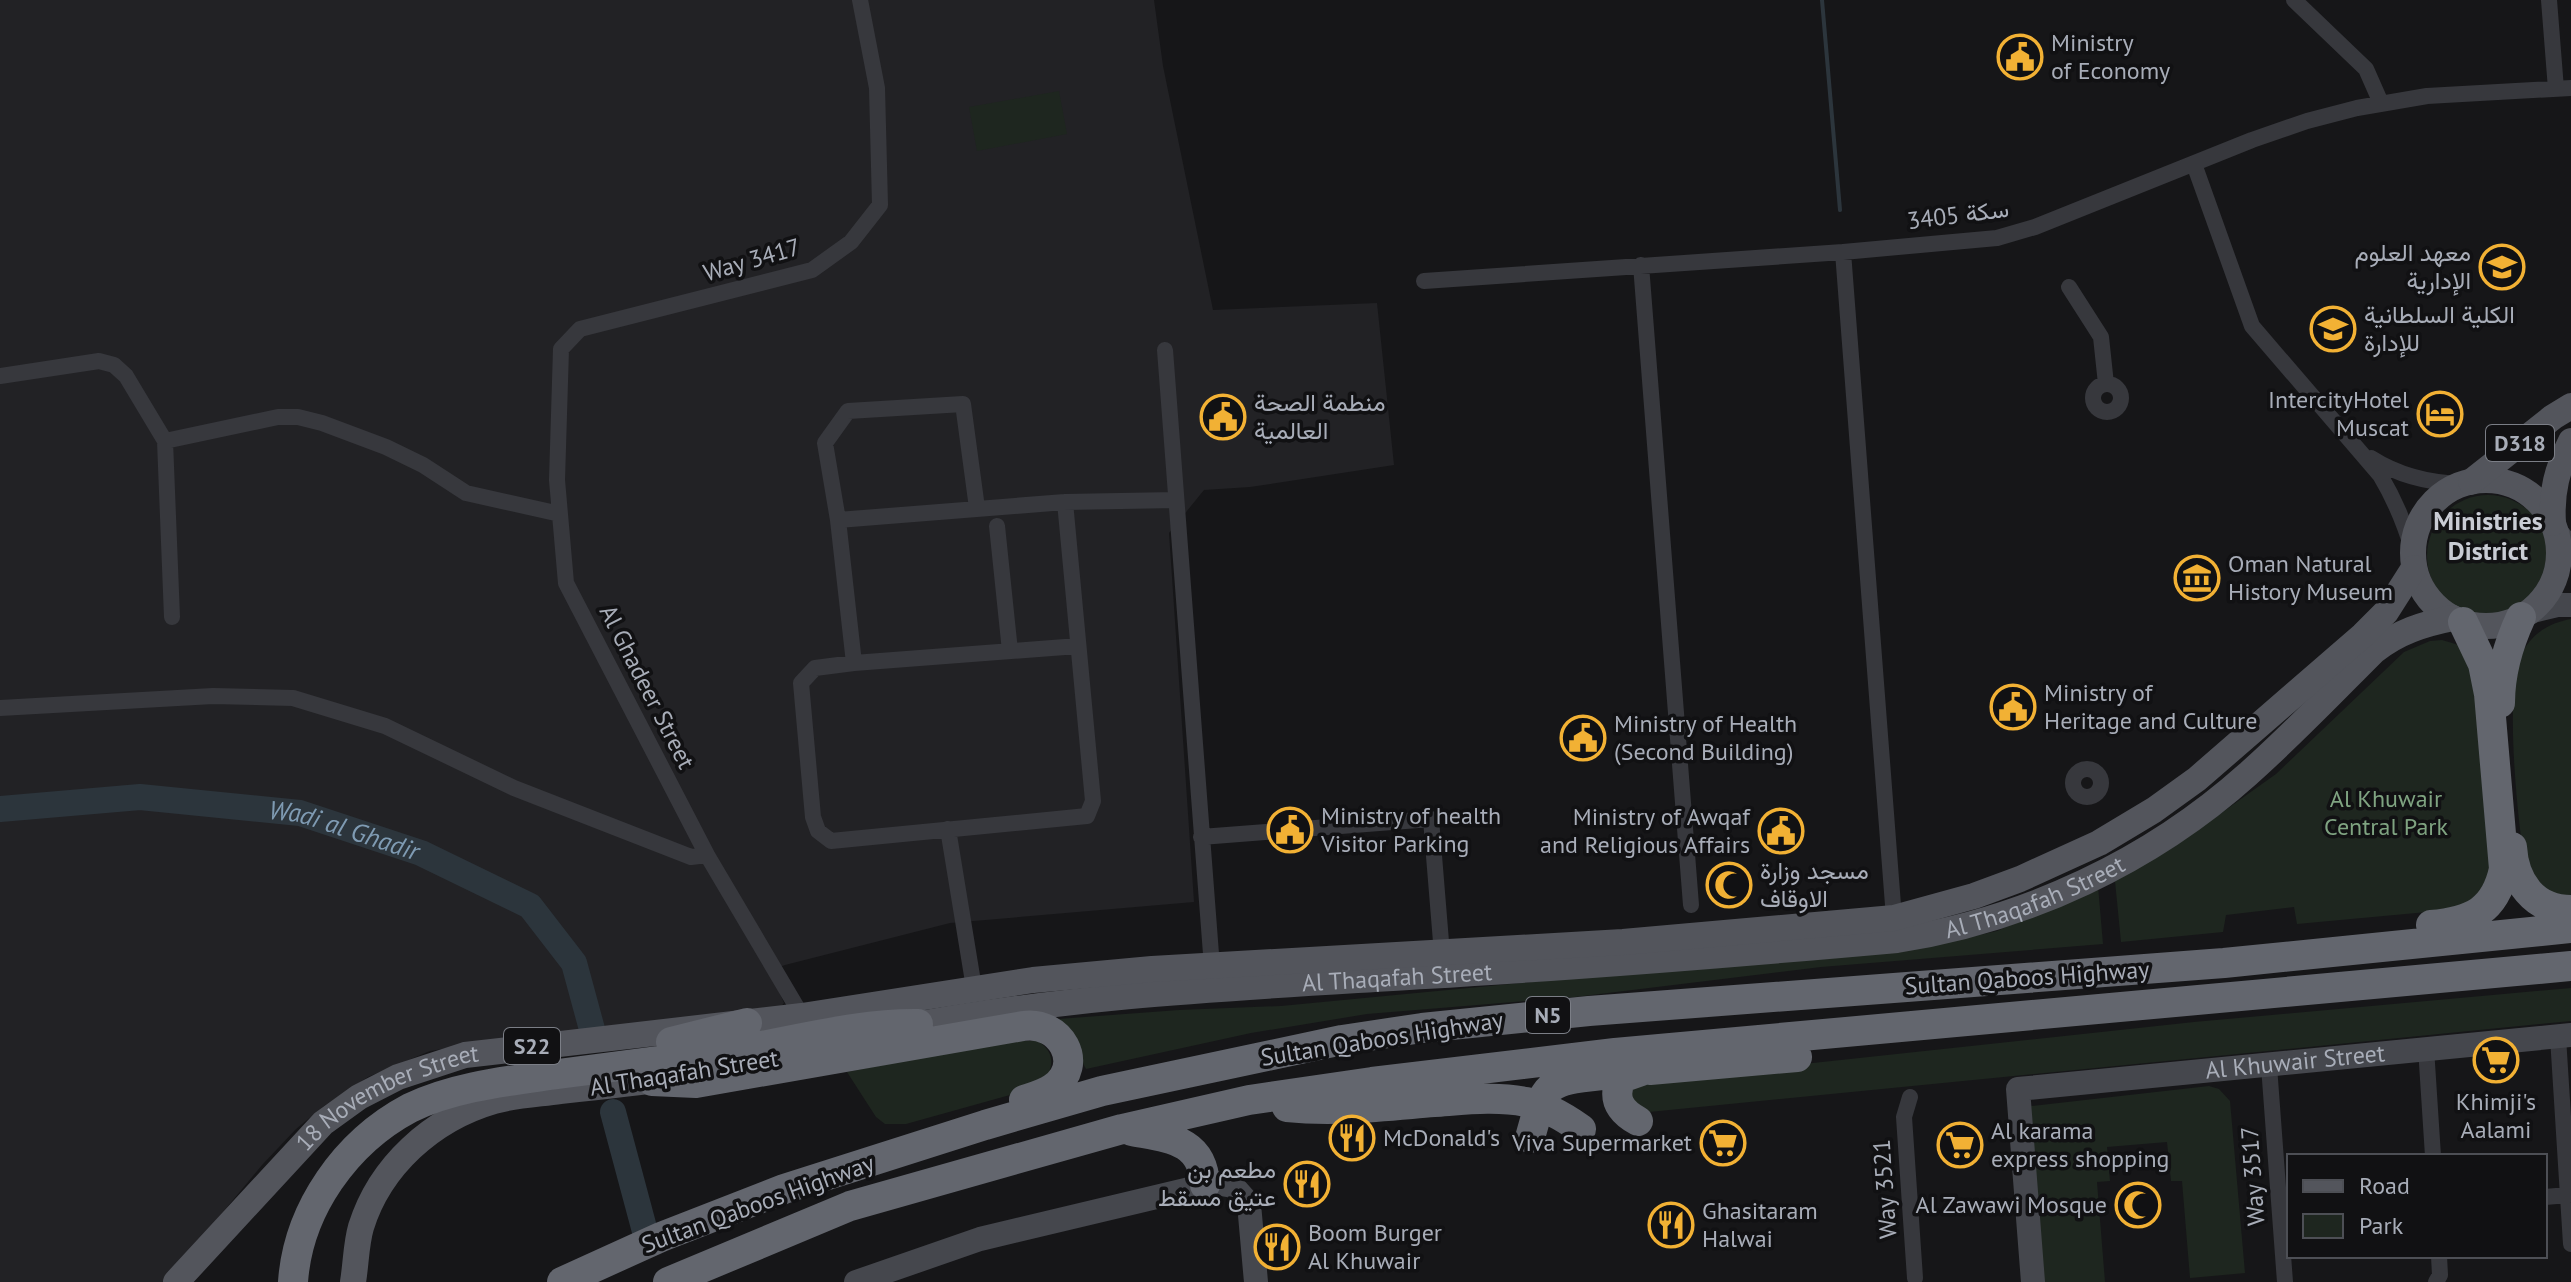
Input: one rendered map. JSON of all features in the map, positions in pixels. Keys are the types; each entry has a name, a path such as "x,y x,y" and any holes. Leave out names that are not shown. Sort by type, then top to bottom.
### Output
{"highway":[{"path":"2525,615 2506,653 2500,690 2514,868 2527,892 2537,900 2549,907 2571,910"},
{"path":"2224,963 2276,941 2459,921 2485,908 2495,896 2504,869 2489,694 2483,664 2458,620"},
{"name":"Sultan Qaboos Highway","path":"562,1282 661,1237 784,1189 985,1125 1102,1091 1342,1040 1422,1028 1589,1011 2224,963 2571,928"},
{"name":"Sultan Qaboos Highway","path":"679,1279 850,1206 1122,1129 1249,1100 1600,1054 2571,966"},
{"path":"1530,1138 1548,1087 1562,1080 1892,1046 2137,1006"},
{"path":"724,1053 742,1043 793,1035 802,1027 802,1016"},
{"path":"276,1282 281,1246 290,1218 317,1168 357,1126 394,1101 435,1081 481,1069 674,1041 747,1023"},
{"path":"293,1282 300,1241 323,1189 360,1145 410,1108 461,1091 506,1081 724,1053 884,1025 918,1024"},
{"path":"652,1081 696,1083 1031,1025 1052,1031 1063,1042 1068,1058 1060,1082 1044,1093 1002,1110 985,1125"},
{"path":"1638,1121 1625,1114 1617,1102 1617,1089 1621,1078 1641,1071"},
{"path":"1249,1100 1306,1109 1483,1099 1524,1102 1565,1118 1581,1129"},
{"path":"1122,1129 1170,1138 1189,1147 1219,1186"}],"main road":[{"name":"D318","path":"2413,560 2415,536 2429,506 2441,495 2466,483 2571,406"},
{"name":"D318","path":"2525,615 2546,595 2557,572 2560,535 2552,499 2558,468 2571,441"},
{"name":"D318","path":"2466,483 2488,480 2520,488 2545,509 2560,535"},
{"name":"Al Thaqafah Street","path":"802,1016 974,988 1093,974 1623,942 1894,918 1974,896 2099,843 2154,810 2197,779 2386,612 2413,560"},
{"path":"2413,560 2419,584 2428,598 2458,620 2493,626 2525,615"},
{"name":"Al Thaqafah Street","path":"353,1282 360,1230 367,1212 386,1177 411,1147 441,1124 477,1106 516,1096 735,1070 864,1035 1029,1007 1182,991 1624,965 1738,955 1897,940 1972,924 2109,871 2218,799 2391,637 2425,624 2458,620"},
{"path":"1738,955 1886,933 1894,918 1911,929 1937,924 1972,924"},
{"name":"18 November Street","path":"176,1282 323,1123 359,1097 398,1077 439,1062 491,1051 802,1016"},
{"path":"366,1282 373,1240 386,1207 405,1177 429,1151 456,1131 488,1114 522,1101 569,1090"}],"street":[{"name":"Way 3417","path":"561,349 580,329 812,270 851,242 880,205 877,88 860,0"},
{"path":"2294,0 2366,69 2381,103"},
{"path":"2549,0 2564,88"},
{"name":"سكة 3405","path":"1424,281 1843,252 1997,238 2035,227 2307,121 2381,103 2427,96 2564,88"},
{"path":"2194,164 2252,326 2363,452 2395,499 2413,560"},
{"path":"1843,252 1894,918"},
{"path":"1641,265 1691,905"},
{"path":"2069,287 2101,337 2106,384"},
{"name":"Al Ghadeer Street","path":"561,349 557,480 566,583 707,855 802,1016"},
{"path":"1165,350 1212,967"},
{"path":"0,376 99,361 114,365 126,376 165,441 172,617"},
{"path":"854,663 838,520 825,443 848,411 963,404 977,508"},
{"path":"165,441 278,417 298,417 386,447 423,465 466,493 560,514"},
{"path":"2363,452 2400,473 2440,483 2466,483"},
{"path":"838,520 1065,502 1176,500"},
{"path":"1065,502 1093,801 1087,816 831,841 818,831 813,817 801,683 815,668 1078,646"},
{"path":"997,526 1010,651"},
{"path":"2525,615 2557,605 2571,605"},
{"path":"0,708 213,696 293,698 385,726 514,788 691,857 707,855"},
{"path":"1201,837 1431,819 1442,954"},
{"path":"948,829 960,887 974,988"},
{"path":"2565,1036 2571,1244"},
{"name":"Al Khuwair Street","path":"2033,1282 2018,1089 2565,1036"},
{"path":"2426,1048 2433,1154"},
{"name":"Way 3517","path":"2269,1066 2285,1282"},
{"name":"Way 3521","path":"1910,1097 1904,1117 1915,1278"},
{"path":"856,1282 980,1239 1219,1186 1249,1204 1256,1282"},
{"path":"2547,1197 2568,1195"},
{"path":"2436,1282 2440,1275 2439,1258"}],"shaded area":[{"path":"0,0 1154,0 1163,66 1213,310 1377,303 1394,465 1250,487 1204,490 1169,533 1194,902 950,923 785,965 770,970 784,1003 777,1011 492,1041 430,1051 368,1077 296,1129 262,1165 165,1282 0,1282"}],"green space":[{"path":"1059,91 1067,134 977,151 969,107"},
{"path":"2488,495 2511,500 2531,513 2544,533 2549,556 2544,579 2531,599 2511,612 2488,617 2465,612 2445,599 2432,579 2427,556 2432,533 2445,513 2465,500"},
{"name":"Al Khuwair Central Park","path":"2571,619 2571,901 2536,891 2521,837 2513,720 2516,674 2524,650 2540,631"},
{"name":"Al Khuwair Central Park","path":"2442,640 2462,646 2476,666 2493,875 2481,902 2427,912 2297,924 2294,907 2226,915 2223,932 2121,942 2115,881 2175,846 2276,774 2404,652 2430,641"},
{"path":"2098,886 2103,944 1821,967 1575,997 1367,1014 1251,1033 1086,1069 1058,1019 1281,1006 1948,942 1997,931"},
{"path":"2571,988 2571,1021 1639,1113 1626,1090 1636,1082 2194,1022"},
{"path":"1008,1041 1038,1041 1048,1051 1051,1067 1042,1086 906,1124 885,1124 876,1117 847,1072"},
{"path":"2209,1086 2219,1089 2230,1101 2245,1273 2190,1278 2182,1181 2171,1181 2167,1142 2107,1147 2110,1181 2097,1182 2105,1282 2039,1282 2031,1106"}],"waterway":[{"path":"1822,0 1840,210"},
{"name":"Wadi al Ghadir","path":"0,809 140,797 300,813 421,853 530,906 574,963 593,1033"},
{"name":"Wadi al Ghadir","path":"613,1112 647,1239"}],"place":[{"name":"Ministry of Economy","path":"2020,57"},
{"name":"معهد العلوم الإدارية","path":"2502,267"},
{"name":"الكلية السلطانية للإدارة","path":"2333,329"},
{"name":"IntercityHotel Muscat","path":"2440,414"},
{"name":"منطمة الصحة العالمية","path":"1223,417"},
{"name":"Oman Natural History Museum","path":"2197,578"},
{"name":"Ministry of Heritage and Culture","path":"2013,707"},
{"name":"Ministry of Health (Second Building)","path":"1583,738"},
{"name":"Ministry of health Visitor Parking","path":"1290,830"},
{"name":"Ministry of Awqaf and Religious Affairs","path":"1781,831"},
{"name":"مسجد وزارة الاوقاف","path":"1729,885"},
{"name":"Khimji's Aalami","path":"2496,1060"},
{"name":"McDonald's","path":"1352,1138"},
{"name":"Viva Supermarket","path":"1723,1143"},
{"name":"Al karama express shopping","path":"1960,1145"},
{"name":"مطعم بن عتيق مسقط","path":"1307,1184"},
{"name":"Al Zawawi Mosque","path":"2138,1205"},
{"name":"Ghasitaram Halwai","path":"1671,1225"},
{"name":"Boom Burger Al Khuwair","path":"1277,1247"}],"district":[{"name":"Ministries District","path":"2488,536"}]}
